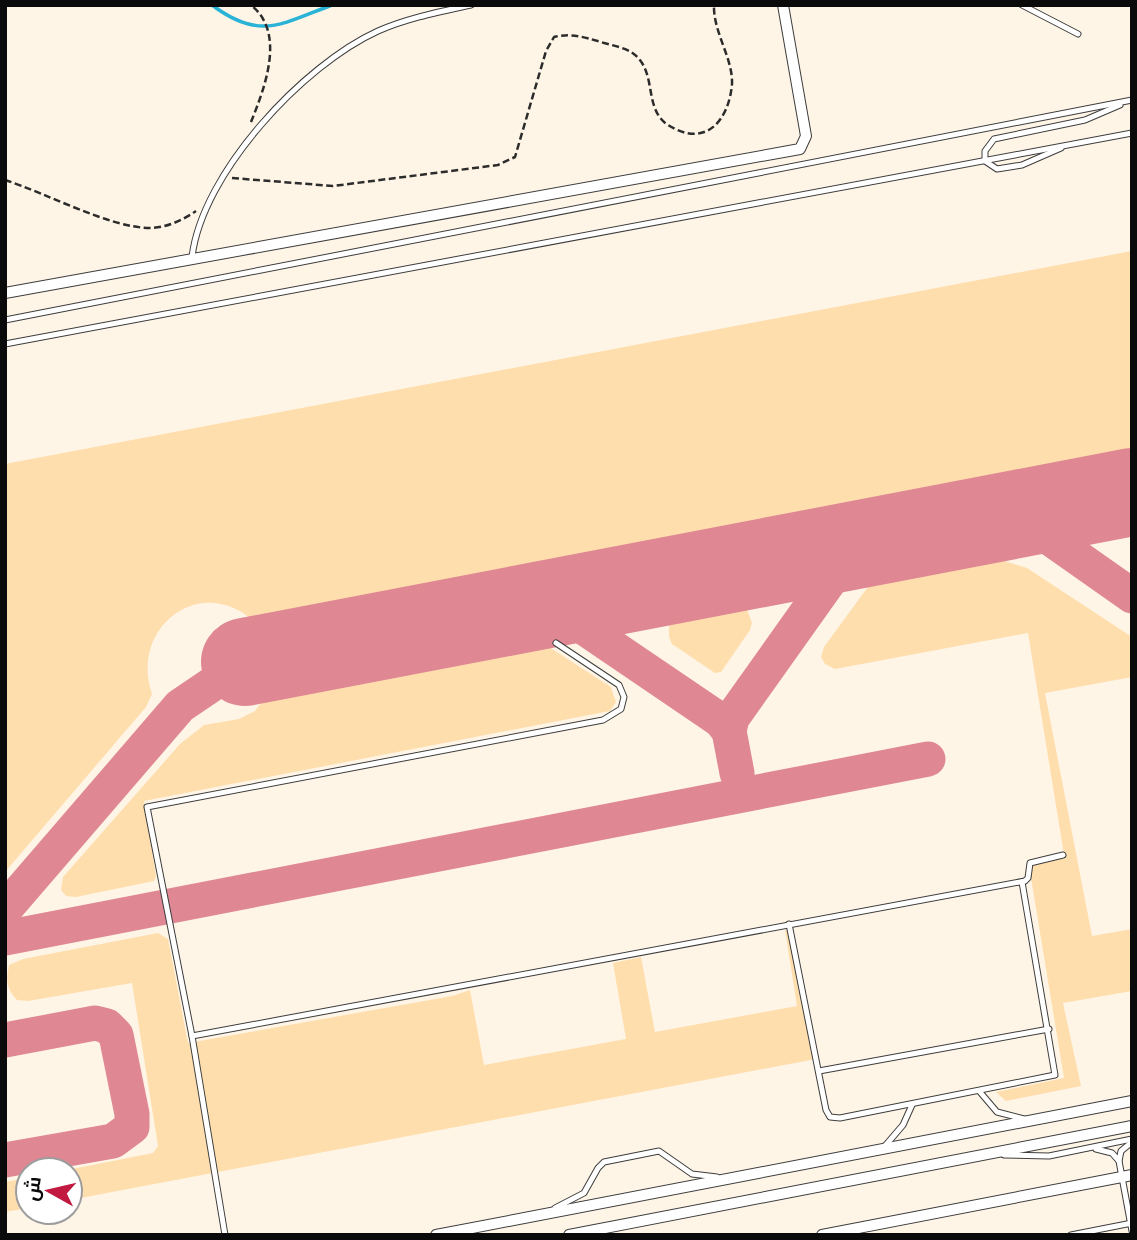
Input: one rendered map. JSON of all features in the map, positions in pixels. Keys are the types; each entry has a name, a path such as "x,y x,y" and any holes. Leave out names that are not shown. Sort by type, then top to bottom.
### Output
{"street":[{"path":"5,293 800,149 806,136 783,5"},
{"path":"436,1235 1132,1101"},
{"path":"569,1235 1132,1126"},
{"path":"822,1235 1126,1176"}],"lane":[{"path":"192,257 194,241 211,200 256,131 282,101 343,50 377,32 414,18 471,5"},
{"path":"1022,5 1078,34"},
{"path":"985,161 985,151 994,139 1085,120 1130,100"},
{"path":"5,320 1130,100"},
{"path":"5,344 1132,133"},
{"path":"985,161 997,169 1022,165 1070,145"},
{"path":"225,1235 192,1036 147,807 603,720 621,709 624,697 619,685 556,643"},
{"path":"192,1036 1023,882 1028,878 1030,863 1063,855"},
{"path":"789,924 826,1110 833,1118 912,1105 1053,1077 1057,1069 1023,882"},
{"path":"818,1071 1049,1029"},
{"path":"980,1091 996,1112 1034,1120"},
{"path":"877,1152 896,1135 912,1105"},
{"path":"986,1155 1049,1156 1132,1141"},
{"path":"1119,1161 1121,1151 1132,1141"},
{"path":"1071,1235 1131,1226 1126,1176 1119,1161 1102,1149 1086,1149"},
{"path":"536,1216 581,1196 604,1163 655,1152 667,1153 692,1174 734,1179"}],"path":[{"path":"246,132 260,99 269,65 270,36 263,14 251,5"},
{"path":"225,177 333,186 498,165 515,157 523,140 546,51 554,37 570,33 630,51 646,64 655,111 668,125 689,132 711,130 723,119 732,80 714,5"},
{"path":"5,180 121,224 152,228 184,220 211,200"}],"sand":[{"path":"1132,251 1132,451 250,618 229,606 208,603 189,607 172,616 159,631 150,650 148,671 152,694 146,707 5,872 5,464"},
{"path":"1001,560 1027,568 1132,637 1132,677 1045,693 1092,936 1132,929 1132,991 1063,1003 1081,1086 1006,1101 996,1092 1064,1078 1029,866 1064,855 1028,633 835,669 825,664 821,657 824,647 870,584"},
{"path":"746,607 752,623 750,630 721,672 715,673 672,644 669,622"},
{"path":"546,645 611,687 616,702 610,711 144,801 156,876 154,881 76,897 66,896 61,890 63,877 180,744 204,725 239,719 255,711 265,698"},
{"path":"791,929 816,1059 84,1197 84,1167 153,1153 158,1146 132,983 28,1001 17,1000 7,980 9,965 23,959 158,933 168,939 188,1043 452,996 470,990 484,1065 626,1039 613,963 641,957 655,1032 797,1006 785,930"},
{"path":"14,1180 14,1210 5,1212 5,1182"}],"waterway":[{"path":"212,5 244,23 258,26 284,23 332,5"}],"taxiway":[{"path":"981,520 1012,521 1034,527 1132,596"},
{"path":"538,604 563,613 720,720 729,731 732,718 845,559 865,542"},
{"path":"5,909 180,706 245,662"},
{"path":"729,731 737,773"},
{"path":"5,938 928,759"},
{"path":"5,1040 95,1023 107,1026 116,1035 132,1114 132,1127 113,1141 5,1160"}],"runway":[{"path":"245,662 1132,492"}]}
